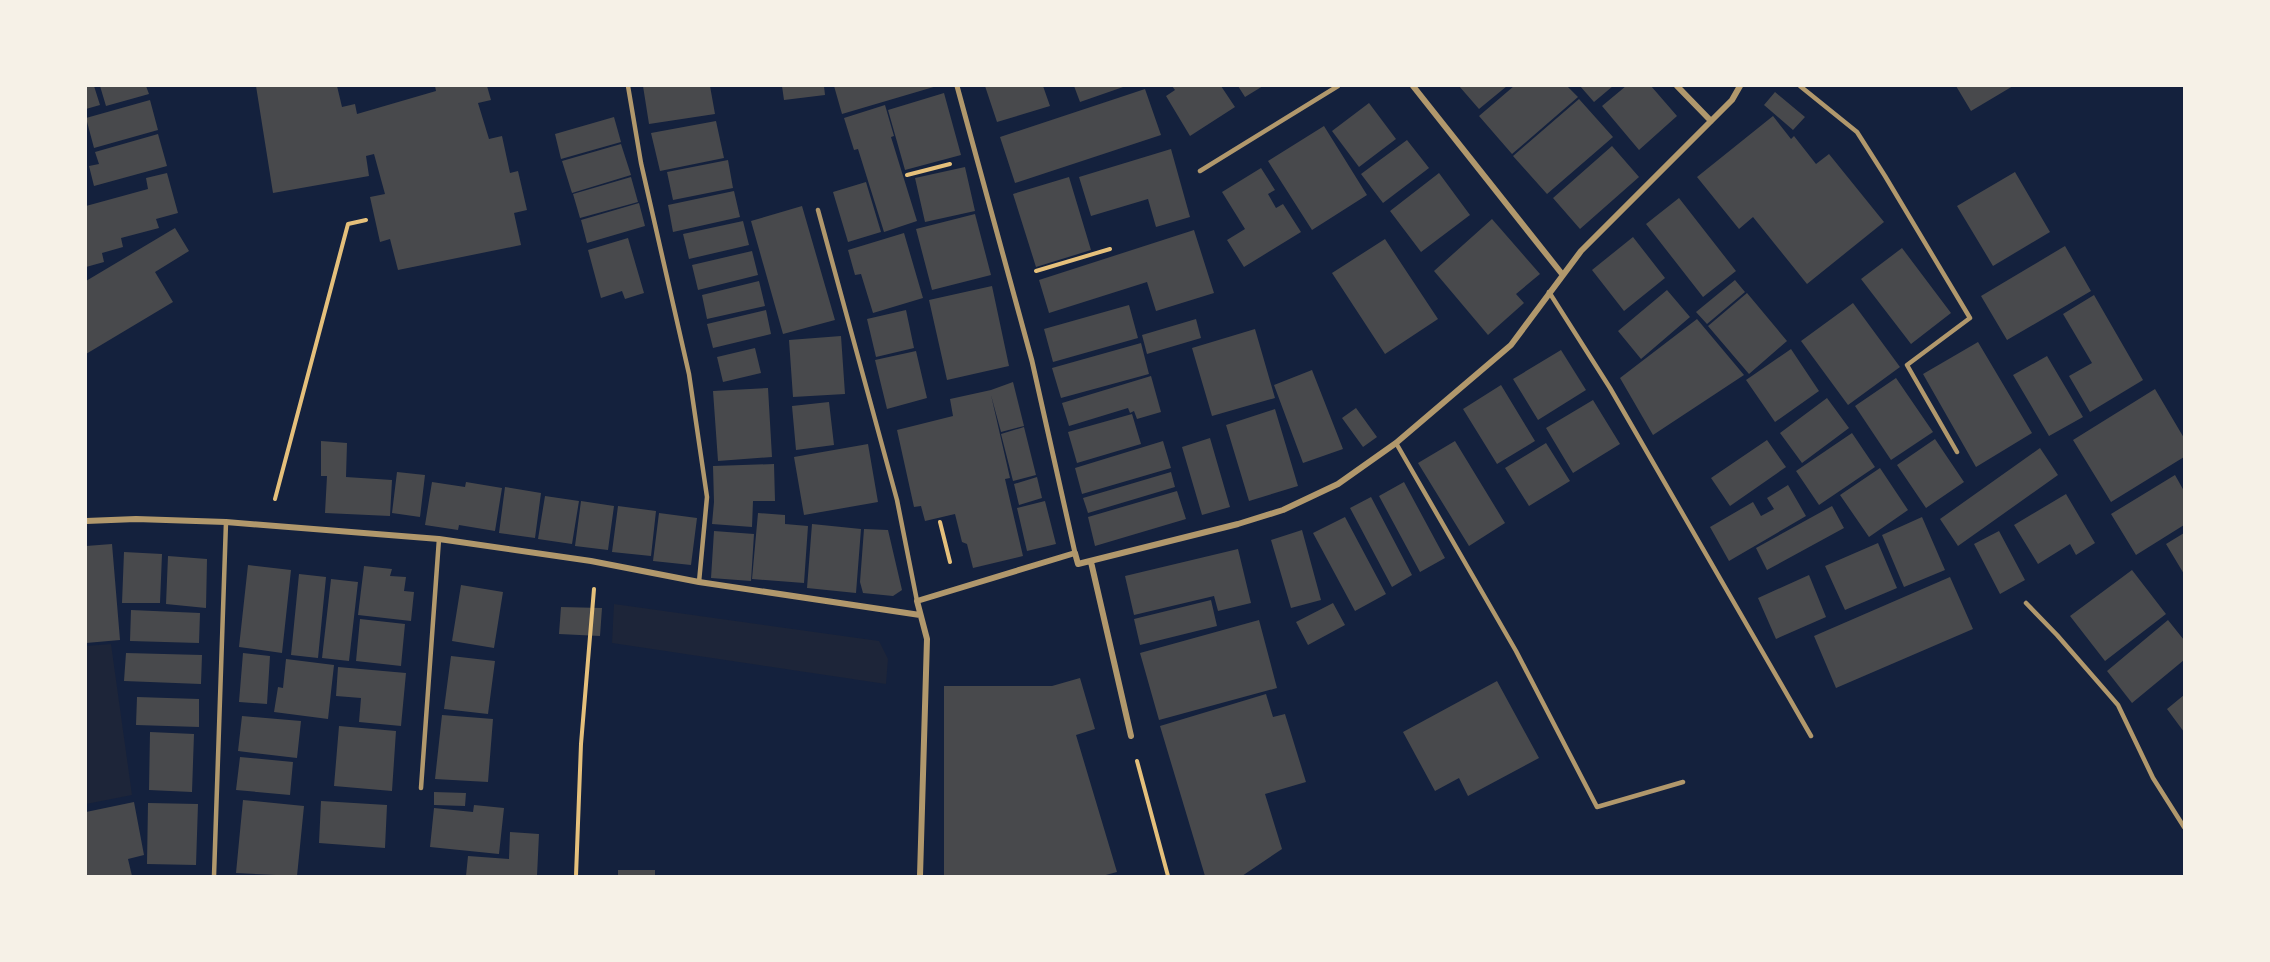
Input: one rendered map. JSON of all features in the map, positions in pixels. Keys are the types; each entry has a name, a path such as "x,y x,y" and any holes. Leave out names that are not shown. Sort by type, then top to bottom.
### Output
{"street":[{"path":"957,86 1032,361 1078,564 1283,510 1338,484 1396,443 1511,345 1581,251 1732,100 1740,86"},
{"path":"1413,86 1562,274"},
{"path":"1677,86 1711,121"},
{"path":"86,521 136,519 226,522 439,539 596,561 699,582 920,615"},
{"path":"920,876 927,639 917,601 1075,553"},
{"path":"1091,561 1131,736"}],"lane":[{"path":"628,86 641,164 689,374 707,497 699,582"},
{"path":"1200,171 1338,86"},
{"path":"1800,86 1857,132 1970,318 1907,365 1957,452"},
{"path":"818,210 897,500 917,601"},
{"path":"1549,292 1610,388 1811,736"},
{"path":"1396,443 1516,651 1597,807 1683,782"},
{"path":"214,876 226,522"},
{"path":"421,788 439,539"},
{"path":"2026,603 2057,634 2118,705 2153,778 2184,827"}],"path":[{"path":"907,175 976,157"},
{"path":"268,525 348,224 366,220"},
{"path":"1009,280 1110,249"},
{"path":"940,522 958,588"},
{"path":"576,876 580,744 596,561"},
{"path":"1131,736 1168,876"}],"shaded area":[{"path":"614,604 879,641 888,659 886,684 612,643"},
{"path":"111,644 132,795 86,804 86,646"}],"building":[{"path":"86,86 94,86 100,105 86,109"},
{"path":"100,86 146,86 149,94 106,106"},
{"path":"256,86 337,86 342,107 355,104 357,114 436,91 435,86 487,86 491,100 478,103 489,139 502,136 510,173 518,171 527,210 514,213 521,245 398,270 390,239 380,242 370,197 385,194 374,154 366,156 369,176 273,193"},
{"path":"643,86 710,86 715,114 649,124"},
{"path":"782,86 824,86 825,95 784,100"},
{"path":"834,86 937,86 842,114"},
{"path":"985,86 1043,86 1050,106 997,122"},
{"path":"1074,86 1126,86 1080,102"},
{"path":"1172,86 1221,86 1235,107 1190,136 1166,96 1175,90"},
{"path":"1238,86 1263,86 1245,97"},
{"path":"1459,86 1507,86 1479,109"},
{"path":"1514,86 1567,86 1578,97 1512,154 1479,116"},
{"path":"1580,86 1613,86 1594,102"},
{"path":"1626,86 1651,86 1677,116 1639,150 1602,106"},
{"path":"1956,86 2013,86 1971,111"},
{"path":"1145,89 1161,135 1015,183 1000,137"},
{"path":"1775,92 1805,117 1793,130 1764,105"},
{"path":"944,93 961,155 905,170 888,110"},
{"path":"1579,99 1613,137 1547,194 1513,156"},
{"path":"150,100 158,130 94,148 86,118"},
{"path":"1369,103 1396,139 1359,167 1332,131"},
{"path":"885,105 894,136 891,137 917,221 884,232 858,149 854,150 844,118"},
{"path":"1773,116 1791,139 1794,136 1816,164 1829,154 1884,222 1807,284 1753,217 1739,229 1697,177"},
{"path":"614,117 621,142 561,159 555,134"},
{"path":"716,121 724,158 660,171 651,133"},
{"path":"1324,126 1367,195 1312,230 1268,161"},
{"path":"158,134 167,166 94,186 89,166 99,164 95,152"},
{"path":"1407,140 1429,168 1383,203 1361,174"},
{"path":"621,144 631,175 572,193 562,161"},
{"path":"1612,146 1639,177 1580,229 1553,198"},
{"path":"1171,149 1190,217 1156,227 1148,199 1091,216 1079,177"},
{"path":"728,160 733,188 673,200 667,172"},
{"path":"965,167 975,211 925,222 915,178"},
{"path":"1261,168 1275,190 1268,194 1276,208 1283,204 1301,232 1244,267 1227,240 1245,229 1222,192"},
{"path":"2015,172 2050,232 1993,266 1957,206"},
{"path":"167,173 178,213 156,219 159,228 121,238 123,247 102,253 104,262 86,267 86,206 148,189 146,178"},
{"path":"1439,173 1470,215 1421,252 1390,211"},
{"path":"631,177 638,202 580,218 573,194"},
{"path":"1069,177 1091,250 1036,267 1013,194"},
{"path":"866,182 881,232 848,242 833,192"},
{"path":"734,191 740,217 673,232 668,205"},
{"path":"1679,198 1736,271 1703,297 1646,224"},
{"path":"639,203 645,226 587,243 581,220"},
{"path":"802,206 835,320 783,334 751,221"},
{"path":"975,214 991,275 932,290 916,229"},
{"path":"1492,219 1540,274 1516,294 1524,303 1488,335 1434,271"},
{"path":"743,221 749,245 689,259 683,234"},
{"path":"175,228 189,251 155,272 173,302 86,354 86,281"},
{"path":"1194,230 1214,293 1156,311 1147,282 1049,313 1039,280"},
{"path":"904,233 923,298 873,313 861,274 855,275 848,250"},
{"path":"1633,237 1665,278 1624,311 1592,270"},
{"path":"628,238 644,293 625,299 622,291 601,298 588,250"},
{"path":"1385,239 1438,319 1385,354 1332,273"},
{"path":"2065,246 2091,291 2007,340 1981,296"},
{"path":"1902,248 1951,313 1911,344 1861,279"},
{"path":"752,251 758,275 698,290 692,265"},
{"path":"1735,280 1745,292 1707,324 1696,312"},
{"path":"759,281 765,306 707,319 702,295"},
{"path":"992,286 1009,366 947,380 929,300"},
{"path":"1667,290 1690,317 1641,359 1618,331"},
{"path":"1747,293 1787,341 1749,374 1708,326"},
{"path":"2094,295 2143,380 2090,412 2069,376 2092,363 2063,314"},
{"path":"1853,303 1900,367 1848,405 1801,341"},
{"path":"1129,305 1138,338 1053,362 1044,329"},
{"path":"766,310 771,334 713,348 707,324"},
{"path":"906,310 914,348 876,357 867,319"},
{"path":"1196,319 1201,338 1147,354 1142,335"},
{"path":"1697,319 1744,375 1653,435 1620,378"},
{"path":"1255,329 1275,398 1212,416 1192,348"},
{"path":"841,336 845,394 793,397 789,340"},
{"path":"1978,342 2032,433 1976,467 1923,374"},
{"path":"1141,343 1149,374 1061,398 1052,368"},
{"path":"755,348 761,373 723,382 717,357"},
{"path":"1791,349 1819,391 1775,422 1746,380"},
{"path":"1561,350 1586,390 1538,420 1513,379"},
{"path":"916,351 927,398 887,409 875,360"},
{"path":"2047,356 2083,417 2049,436 2013,375"},
{"path":"1312,370 1343,449 1303,463 1274,385"},
{"path":"1151,376 1161,412 1137,419 1134,411 1130,413 1128,408 1069,426 1062,403"},
{"path":"1896,378 1933,432 1891,460 1855,406"},
{"path":"1013,382 1024,426 1001,432 991,395 1010,478 1005,479 1023,556 973,568 967,544 962,542 955,514 925,521 921,506 914,507 897,430 953,416 950,399 991,390"},
{"path":"1501,385 1535,441 1497,464 1463,409"},
{"path":"768,388 772,457 718,461 713,391"},
{"path":"2155,389 2184,438 2184,457 2111,502 2073,440"},
{"path":"1827,398 1849,428 1802,463 1780,433"},
{"path":"1593,400 1620,444 1573,473 1546,428"},
{"path":"829,402 834,445 796,450 792,406"},
{"path":"1356,408 1377,437 1363,447 1342,418"},
{"path":"1275,409 1298,486 1249,501 1226,425"},
{"path":"1132,414 1141,444 1077,463 1068,432"},
{"path":"1024,427 1036,475 1013,481 1001,434"},
{"path":"1852,433 1875,467 1819,505 1796,471"},
{"path":"1210,438 1230,507 1202,515 1182,447"},
{"path":"1935,439 1964,482 1926,508 1897,465"},
{"path":"1767,440 1786,467 1730,506 1711,478"},
{"path":"321,441 347,443 346,477 392,480 390,516 325,513 327,476 321,476"},
{"path":"1163,441 1171,468 1082,494 1075,468"},
{"path":"1455,441 1505,523 1469,546 1418,463"},
{"path":"1546,443 1570,481 1529,506 1505,468"},
{"path":"868,444 878,502 804,515 794,457"},
{"path":"2040,448 2058,475 1958,546 1940,519"},
{"path":"774,464 775,501 753,501 752,527 712,524 713,466"},
{"path":"1880,468 1908,510 1869,537 1840,495"},
{"path":"397,472 425,475 420,517 392,513"},
{"path":"1171,472 1175,487 1088,513 1083,498"},
{"path":"2175,475 2184,491 2184,525 2136,555 2111,514"},
{"path":"1037,477 1042,498 1019,505 1014,484"},
{"path":"432,482 465,487 466,482 502,488 495,531 459,525 458,530 425,525"},
{"path":"1404,482 1445,558 1420,572 1379,496"},
{"path":"1788,485 1806,516 1729,561 1710,527 1753,502 1761,516 1774,509 1767,498"},
{"path":"505,487 541,493 535,538 499,533"},
{"path":"1177,491 1186,519 1095,546 1088,517"},
{"path":"2066,494 2095,543 2076,555 2070,544 2038,564 2014,525"},
{"path":"545,496 579,501 572,544 538,539"},
{"path":"1371,497 1412,575 1392,587 1350,508"},
{"path":"581,501 614,506 608,550 575,546"},
{"path":"1045,501 1056,544 1027,551 1017,508"},
{"path":"618,506 656,511 651,556 612,552"},
{"path":"1832,506 1844,528 1767,570 1756,548"},
{"path":"659,513 697,518 691,565 653,561"},
{"path":"758,513 785,515 785,524 808,526 804,583 752,579"},
{"path":"1345,517 1386,594 1355,611 1313,533"},
{"path":"1922,517 1945,570 1904,587 1882,535"},
{"path":"812,524 861,529 856,593 807,588"},
{"path":"864,529 888,530 902,590 893,596 863,593 860,582"},
{"path":"1302,530 1321,600 1291,608 1271,540"},
{"path":"714,531 754,534 751,581 711,578"},
{"path":"1999,531 2025,580 2000,594 1974,544"},
{"path":"2184,533 2184,574 2166,544"},
{"path":"1878,543 1897,588 1845,610 1825,566"},
{"path":"112,544 120,640 86,643 86,546"},
{"path":"1238,549 1251,603 1218,611 1214,596 1134,615 1125,576"},
{"path":"124,552 162,554 160,603 122,603"},
{"path":"168,556 207,559 206,608 166,604"},
{"path":"248,565 291,570 282,653 239,647"},
{"path":"364,566 392,569 390,576 406,577 404,591 414,592 411,621 358,615"},
{"path":"2132,570 2166,614 2105,661 2070,616"},
{"path":"299,574 326,577 318,658 291,655"},
{"path":"1809,575 1826,617 1776,639 1758,598"},
{"path":"1950,577 1973,629 1836,688 1814,636"},
{"path":"331,579 358,582 349,661 322,658"},
{"path":"461,585 503,592 494,648 452,641"},
{"path":"1211,600 1217,626 1140,645 1134,619"},
{"path":"1333,603 1345,625 1308,645 1296,622"},
{"path":"561,607 602,608 600,636 559,634"},
{"path":"131,610 200,613 199,643 130,641"},
{"path":"360,619 405,624 401,666 356,661"},
{"path":"1259,620 1277,688 1159,720 1140,653"},
{"path":"2168,620 2184,640 2184,660 2132,703 2107,671"},
{"path":"126,653 202,655 201,684 124,681"},
{"path":"243,653 270,656 267,704 239,702"},
{"path":"451,656 495,661 488,714 444,709"},
{"path":"286,659 334,665 328,719 274,712 278,687 283,688"},
{"path":"338,667 406,673 401,726 359,722 361,698 336,696"},
{"path":"1080,678 1095,729 1076,735 1117,872 1102,876 944,876 944,686 1052,686"},
{"path":"1497,681 1539,758 1468,796 1459,778 1435,791 1403,732"},
{"path":"1266,694 1273,717 1285,714 1306,782 1265,794 1282,849 1242,876 1205,876 1160,726"},
{"path":"2184,695 2184,732 2167,709"},
{"path":"137,697 199,699 199,727 136,725"},
{"path":"442,715 493,719 488,782 435,779"},
{"path":"242,716 301,721 297,758 238,751"},
{"path":"339,726 396,731 392,791 334,786"},
{"path":"150,732 194,734 192,792 149,790"},
{"path":"240,757 293,762 290,795 236,790"},
{"path":"434,792 466,793 465,806 434,805"},
{"path":"243,800 304,806 297,876 236,873"},
{"path":"321,801 387,805 385,848 319,843"},
{"path":"134,802 144,855 128,859 132,876 86,876 86,812"},
{"path":"148,803 198,804 196,865 147,864"},
{"path":"474,805 504,808 499,854 430,847 434,808 473,812"},
{"path":"510,832 539,834 537,876 466,876 468,856 509,859"},
{"path":"618,870 655,870 655,876 618,876"}]}
